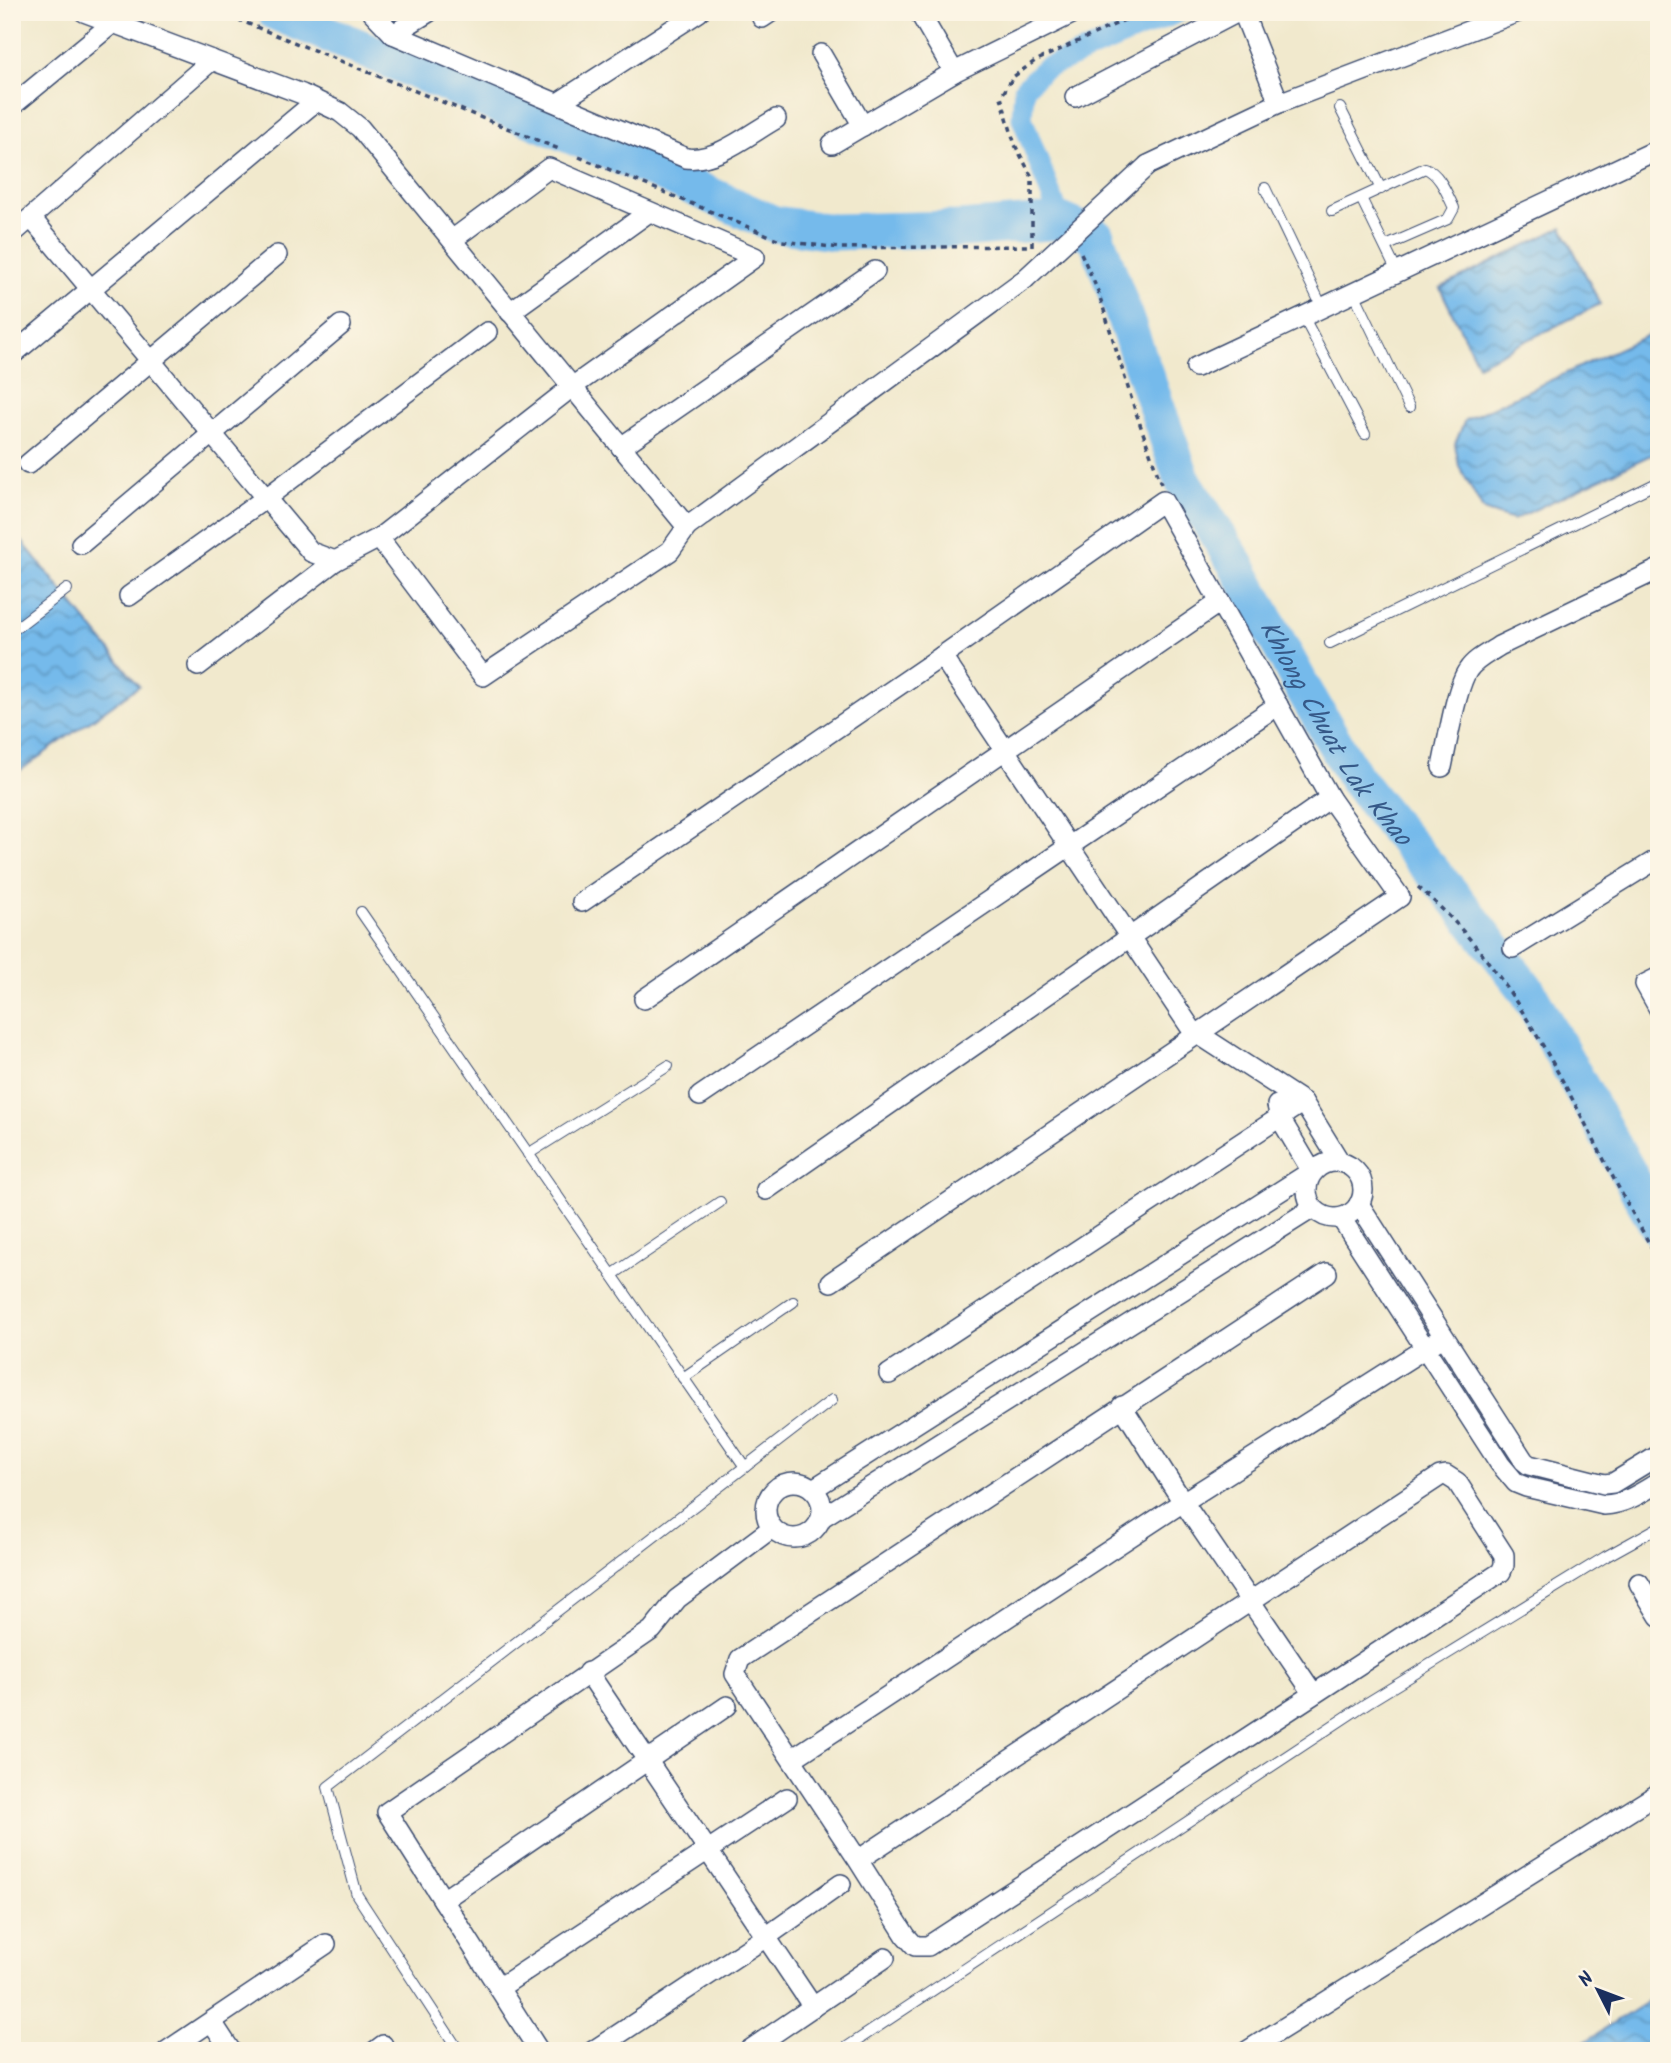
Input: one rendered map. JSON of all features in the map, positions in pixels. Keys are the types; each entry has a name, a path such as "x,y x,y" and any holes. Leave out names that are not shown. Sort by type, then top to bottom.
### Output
{"street":[{"path":"84,12 316,101 340,112 360,128 687,527"},
{"path":"372,12 393,34 686,158 711,156 776,119"},
{"path":"393,34 429,12"},
{"path":"558,103 699,12"},
{"path":"919,12 954,72"},
{"path":"832,144 1040,20 1076,12"},
{"path":"1075,97 1240,12 1279,103"},
{"path":"379,538 483,676 670,551 687,527 1025,278 1148,165 1279,103 1471,21 1518,12"},
{"path":"12,106 113,23"},
{"path":"821,54 863,126"},
{"path":"12,234 212,60"},
{"path":"12,355 316,101"},
{"path":"1196,367 1659,149"},
{"path":"198,666 335,561 379,538 572,387 755,257 549,168 452,240"},
{"path":"510,312 649,212"},
{"path":"32,219 311,552 335,561"},
{"path":"28,464 278,255"},
{"path":"621,447 875,271"},
{"path":"80,544 341,326"},
{"path":"129,596 266,498 487,332"},
{"path":"582,902 1163,501 1330,798 1400,897 831,1282"},
{"path":"1442,767 1462,684 1468,670 1477,661 1499,646 1659,569"},
{"path":"644,999 1220,602"},
{"path":"942,656 1192,1030 1303,1102 1340,1162"},
{"path":"700,1096 1278,705"},
{"path":"766,1191 1330,798"},
{"path":"1513,948 1659,858"},
{"path":"1659,977 1646,984 1659,1009"},
{"path":"1274,1083 1280,1118 1315,1169"},
{"path":"889,1374 1303,1102"},
{"path":"813,1489 1315,1169 1340,1162 1359,1175 1363,1190 1354,1211 1341,1218 1325,1217 1313,1208 1307,1194 1307,1186 1315,1169"},
{"path":"1359,1204 1522,1459 1529,1465 1604,1484 1613,1483 1659,1455"},
{"path":"821,1518 821,1502 813,1489 792,1482 784,1484 772,1493 766,1507 772,1528 785,1537 800,1538 813,1531 821,1518 1313,1208"},
{"path":"1341,1218 1424,1349 1500,1464 1516,1483 1526,1488 1604,1505 1617,1504 1655,1485 1640,1468"},
{"path":"858,1860 1440,1476 1446,1475 1457,1482 1504,1555 1501,1572 928,1946 915,1946 906,1936 735,1674 740,1660 1327,1273"},
{"path":"1073,1324 1087,1349"},
{"path":"792,1759 1183,1502 1443,1337"},
{"path":"1122,1406 1183,1502 1313,1693"},
{"path":"539,2051 387,1812 652,1630 677,1599 772,1528"},
{"path":"1639,1583 1659,1616"},
{"path":"588,1672 813,2007"},
{"path":"443,1900 727,1706"},
{"path":"1247,2051 1659,1793"},
{"path":"499,1989 787,1798"},
{"path":"593,2051 841,1884"},
{"path":"167,2051 326,1944"},
{"path":"748,2051 885,1958"},
{"path":"212,2022 231,2051"}],"lane":[{"path":"1340,107 1381,189"},
{"path":"1332,211 1425,168 1436,175 1454,208 1448,219 1385,246"},
{"path":"1265,188 1322,307"},
{"path":"1361,198 1397,272"},
{"path":"1354,293 1409,407"},
{"path":"1303,316 1364,434"},
{"path":"1330,643 1659,482"},
{"path":"12,631 67,589"},
{"path":"360,912 745,1467"},
{"path":"528,1154 668,1066"},
{"path":"612,1275 720,1202"},
{"path":"683,1378 793,1302"},
{"path":"459,2051 357,1895 328,1787 832,1400"},
{"path":"841,2051 1367,1703 1605,1557 1659,1527"}],"path":[{"path":"219,12 566,152"},
{"path":"1032,246 1032,177 1015,145 1001,97 1013,77 1035,61 1142,12"},
{"path":"579,157 782,241 840,248 1043,246"},
{"path":"1077,248 1086,260 1098,291 1134,407 1161,484 1168,493"},
{"path":"1414,884 1444,909 1526,1018 1659,1261"}],"water":[{"path":"1562,227 1600,304 1478,365 1440,288"},
{"path":"1659,330 1659,451 1513,520 1483,510 1459,466 1455,444 1465,420"},
{"path":"12,529 139,686 12,776"},
{"path":"1659,1994 1659,2051 1571,2051"}],"waterway":[{"name":"Khlong Chuat Lak Khao","path":"275,12 670,177 774,224 833,232 961,229 1061,221 1096,236 1182,479 1236,564 1355,778 1527,990 1659,1228"},
{"path":"1061,221 1022,118 1024,88 1044,69 1179,12"}]}
